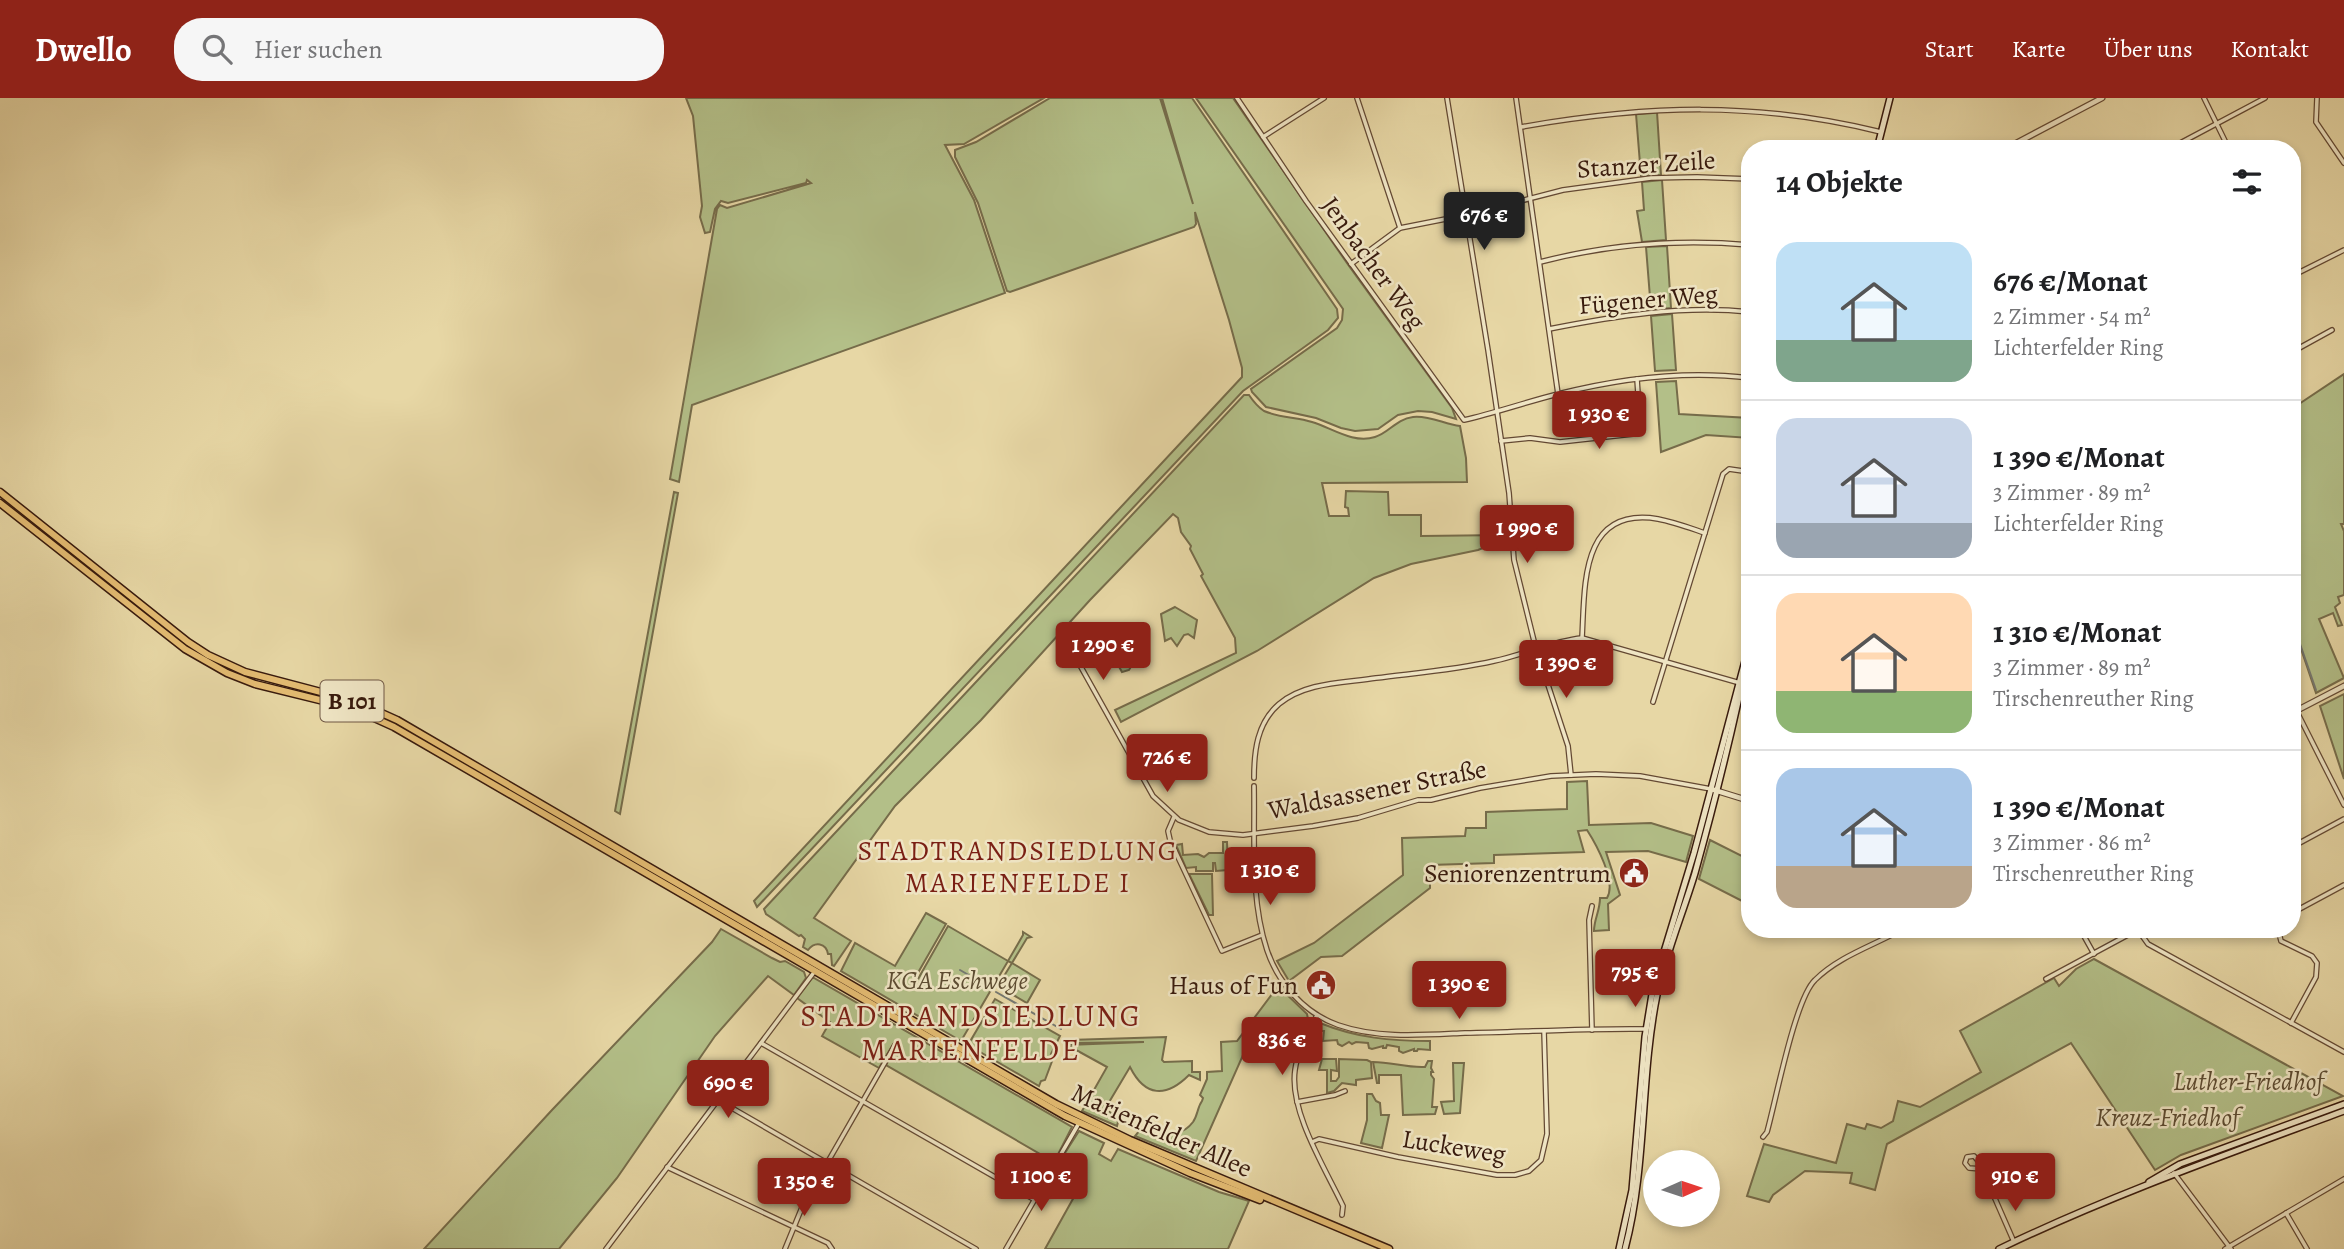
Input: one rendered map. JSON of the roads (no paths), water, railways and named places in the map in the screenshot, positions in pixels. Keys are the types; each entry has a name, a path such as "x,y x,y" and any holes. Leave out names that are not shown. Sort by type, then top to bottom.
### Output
{"main road":[{"path":"1879,140 1890,98"},
{"name":"B 101","path":"0,492 208,655 258,677 355,701 397,720 782,948"},
{"name":"B 101","path":"0,503 205,662 255,684 352,708 394,727 782,948"},
{"path":"1619,1249 1632,1191 1649,1030 1659,988 1695,873 1741,674"},
{"name":"Marienfelder Allee","path":"782,948 815,971 1079,1123 1195,1175 1378,1249"},
{"name":"Marienfelder Allee","path":"782,948 1091,1122 1388,1249"},
{"path":"1625,1249 1638,1188 1649,1030"},
{"path":"1999,1249 2147,1184 2157,1175 2301,1123 2344,1104"},
{"path":"2301,1123 2344,1111"}],"street":[{"name":"Jenbacher Weg","path":"1237,98 1350,264 1463,419 1497,411"},
{"path":"1263,137 1324,98"},
{"path":"1357,98 1400,228"},
{"path":"1447,98 1509,493 1514,560 1537,650 1568,746 1571,775"},
{"path":"1516,98 1558,394"},
{"path":"2026,140 2102,98"},
{"path":"2204,98 2225,140"},
{"path":"2186,140 2265,98"},
{"path":"2317,98 2314,114 2316,122 2344,163"},
{"path":"1521,127 1625,112 1694,108 1781,113 1881,132"},
{"name":"Stanzer Zeile","path":"1350,264 1400,228 1466,215 1530,197 1597,184 1651,178 1741,179"},
{"path":"1540,262 1588,251 1638,245 1708,242 1741,244"},
{"path":"2301,272 2344,250"},
{"name":"Fügener Weg","path":"1549,328 1658,312 1741,312"},
{"path":"2301,347 2332,330"},
{"path":"1497,411 1558,394 1637,379 1693,375 1741,378"},
{"path":"1501,442 1528,438 1560,442 1633,434 1640,424 1637,379"},
{"path":"1653,702 1725,470 1741,471"},
{"path":"1582,638 1587,567 1593,548 1607,530 1621,522 1641,518 1660,519 1705,533"},
{"path":"1254,778 1255,749 1261,727 1272,711 1295,694 1326,685 1494,661 1569,639 1582,638 1740,683"},
{"name":"Waldsassener Straße","path":"1067,642 1145,784 1174,817 1192,827 1209,832 1235,835 1343,821 1418,800 1431,800 1541,777 1640,776 1714,790"},
{"path":"2301,709 2344,686"},
{"path":"2301,723 2344,805"},
{"path":"1254,786 1258,908 1263,935 1275,970 1283,982 1295,997 1317,1014 1350,1028 1395,1034 1649,1030"},
{"path":"1714,790 1741,798"},
{"path":"1174,817 1168,831 1170,840 1223,951 1263,935"},
{"path":"2301,842 2344,819"},
{"path":"2301,908 2344,885"},
{"path":"1592,906 1589,920 1592,1030"},
{"path":"1763,1137 1767,1132 1800,1007 1809,988 1814,980 1837,964 1886,938"},
{"path":"2085,938 2094,954"},
{"path":"2046,979 2123,938"},
{"path":"2144,938 2148,944 2344,1052"},
{"path":"2280,938 2281,941 2312,956 2317,963 2316,977 2291,1023"},
{"path":"606,1249 815,971"},
{"path":"1317,1014 1298,1056 1294,1077 1297,1102 1312,1142 1343,1206 1342,1215"},
{"name":"Luckeweg","path":"1312,1142 1319,1139 1395,1157 1497,1175 1515,1175 1529,1171 1541,1160 1547,1135 1544,1031"},
{"path":"761,1043 1035,1200"},
{"path":"785,1249 793,1226 895,1045"},
{"path":"1297,1102 1345,1091"},
{"path":"718,1100 976,1249"},
{"path":"1006,1249 1079,1123"},
{"path":"1982,1169 1974,1170 1966,1166 1966,1157 1977,1158 1982,1169 2014,1242"},
{"path":"667,1167 828,1243 832,1249"},
{"path":"2173,1171 2216,1226 2228,1248 2344,1179"},
{"path":"2286,1213 2307,1249"}],"waterway":[{"path":"2301,647 2316,690"},
{"path":"960,970 991,988"},
{"path":"996,992 1061,1029"}],"place":[{"name":"Seniorenzentrum","path":"1634,873"},
{"name":"Haus of Fun","path":"1321,985"}],"district":[{"name":"STADTRANDSIEDLUNG MARIENFELDE I","path":"1018,866"},
{"name":"STADTRANDSIEDLUNG MARIENFELDE","path":"971,1033"}],"park label":[{"name":"KGA Eschwege","path":"957,980"},
{"name":"Luther-Friedhof","path":"2248,1081"},
{"name":"Kreuz-Friedhof","path":"2167,1117"}]}
